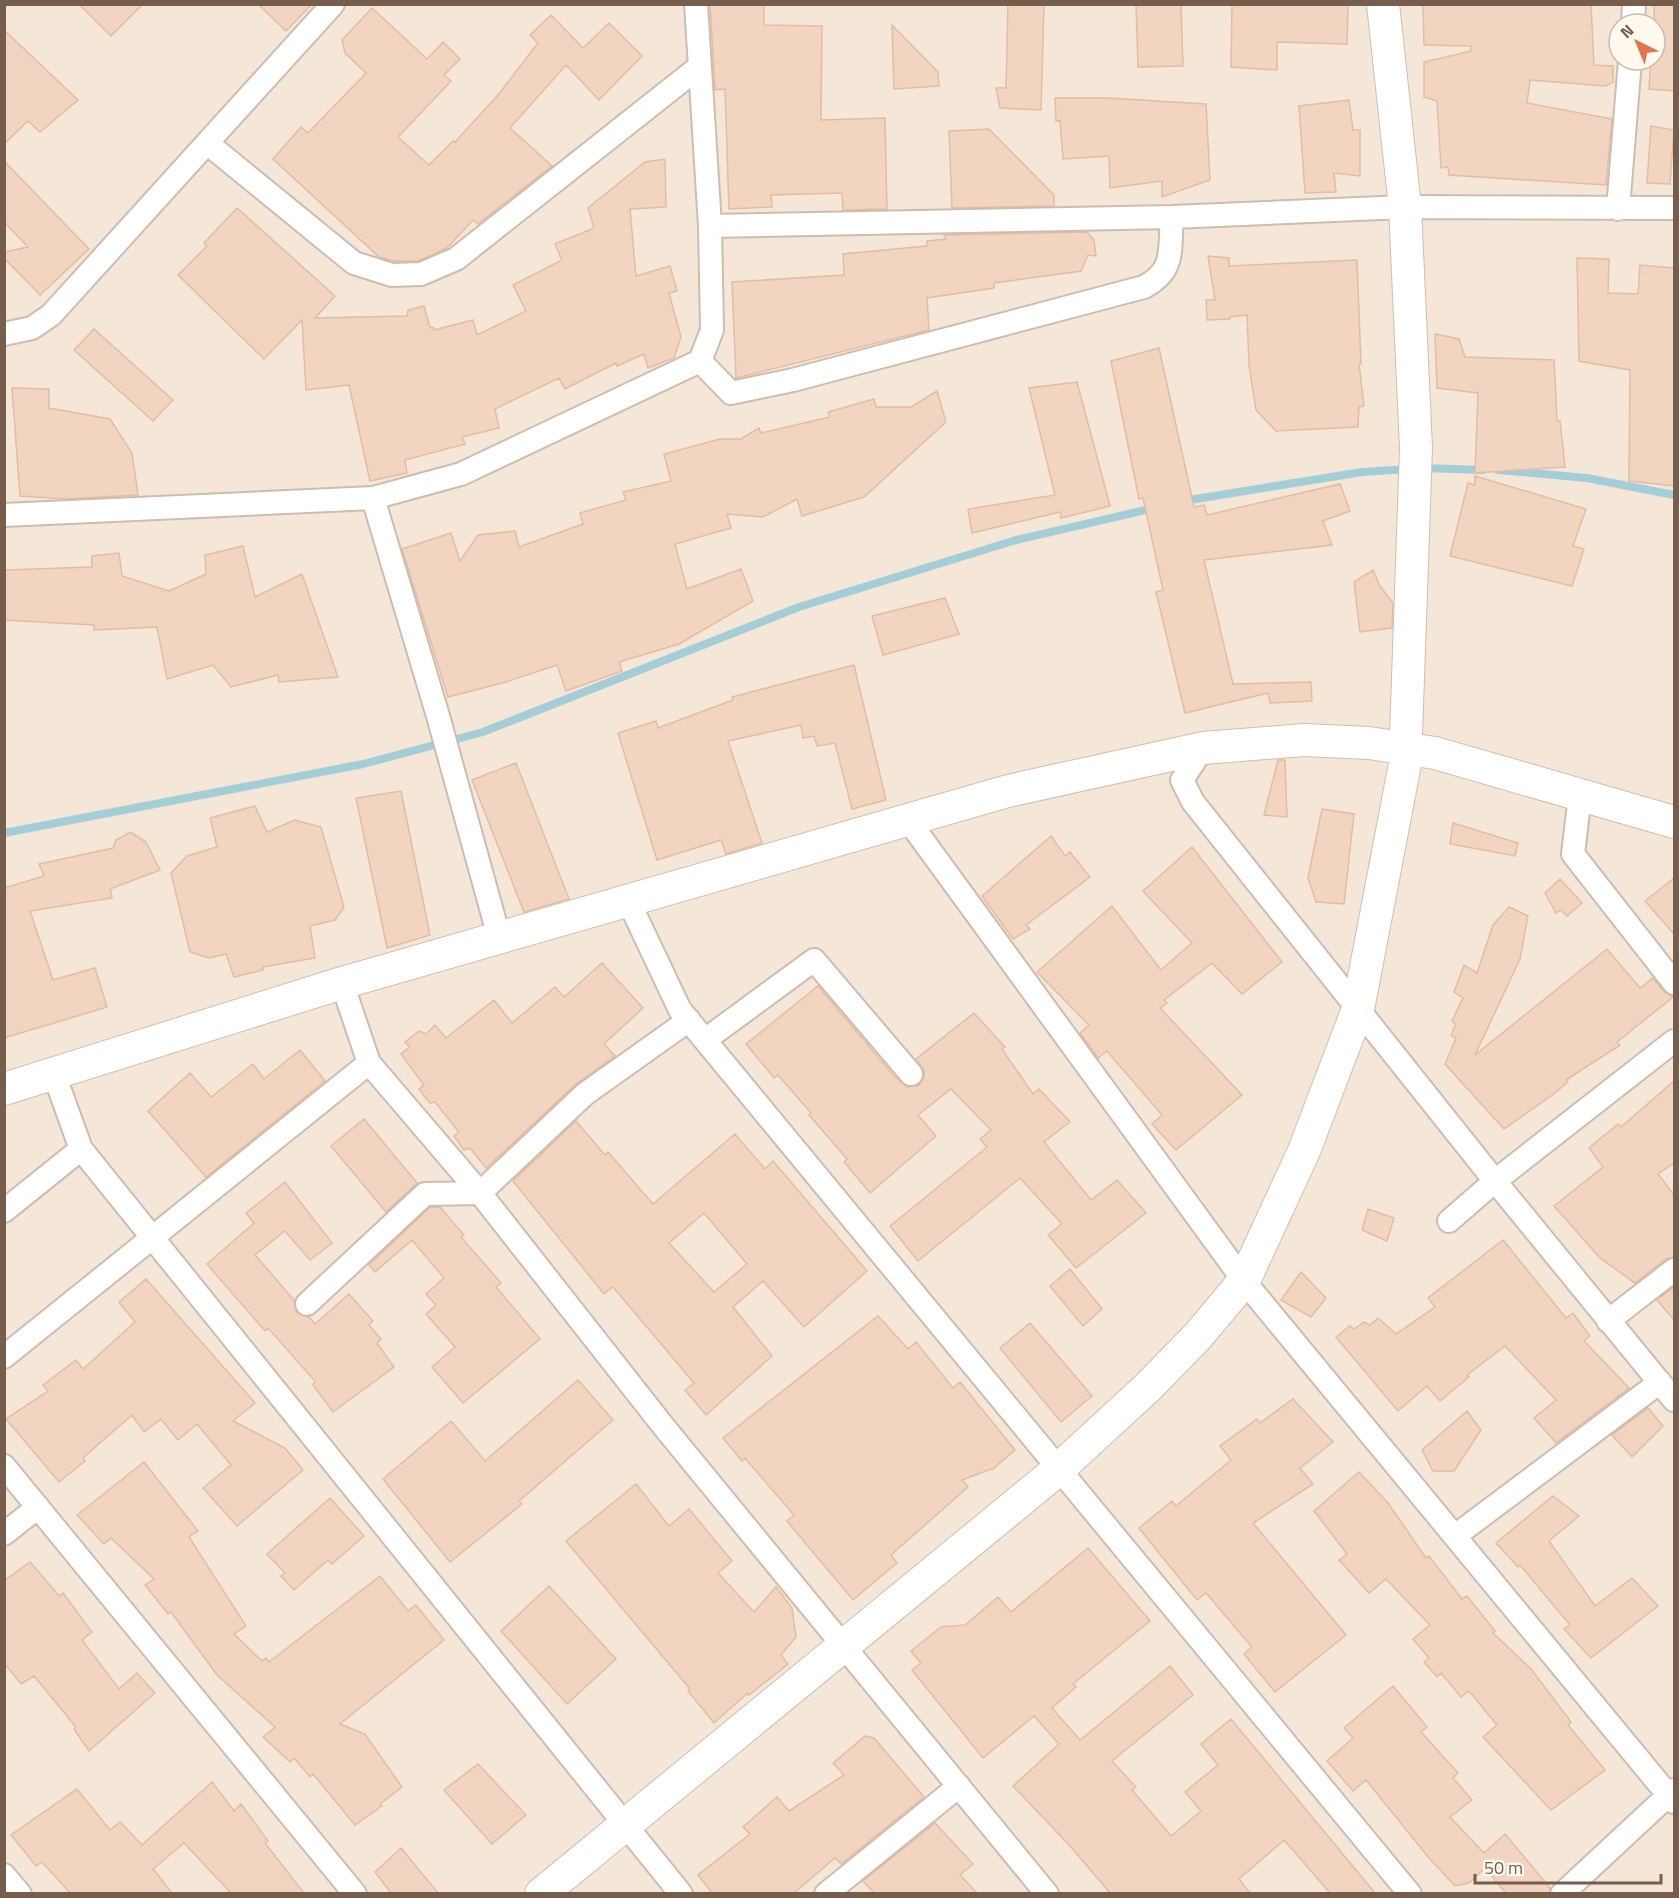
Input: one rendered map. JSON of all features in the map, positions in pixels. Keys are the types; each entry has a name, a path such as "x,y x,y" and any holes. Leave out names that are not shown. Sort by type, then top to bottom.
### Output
{"street":[{"path":"4,334 32,328 51,315 333,4"},
{"path":"4,515 373,498 461,474 700,361 712,330 710,226 696,4"},
{"path":"541,1893 1059,1469 1197,1337 1244,1281 1304,1151 1358,1009 1405,764 1416,448 1405,207 1383,4"},
{"path":"207,143 354,263 392,275 421,274 456,260 699,67"},
{"path":"1618,209 1629,72"},
{"path":"710,226 1172,217 1405,207 1674,208"},
{"path":"700,361 731,393 793,380 1144,287 1158,280 1167,269 1172,217"},
{"path":"373,498 438,716 499,937"},
{"path":"4,1089 342,983 1008,791 1203,748 1304,740 1369,743 1405,748 1435,753 1674,822"},
{"path":"1203,748 1182,780 1193,802 1495,1181 1667,1391 1455,1536"},
{"path":"1580,795 1573,854 1674,983"},
{"path":"908,820 1244,1281 1672,1796 1562,1893"},
{"path":"628,900 680,1010 1410,1893"},
{"path":"705,1041 814,960 911,1074"},
{"path":"342,983 369,1063 480,1193 664,1427 1047,1893"},
{"path":"307,1304 425,1194 480,1193 585,1094 689,1020"},
{"path":"1449,1221 1495,1181 1674,1041"},
{"path":"4,1357 369,1063"},
{"path":"54,1074 81,1149 681,1893"},
{"path":"4,1211 81,1149"},
{"path":"1608,1321 1674,1270"},
{"path":"4,1466 355,1893"},
{"path":"4,1534 38,1507"},
{"path":"826,1893 959,1786"},
{"path":"4,1875 20,1893"}],"shaded area":[{"path":"5,5 1674,5 1674,1893 5,1893"}],"building":[{"path":"79,4 143,4 111,36"},
{"path":"258,4 312,4 286,31"},
{"path":"710,4 764,4 764,25 822,26 821,120 885,118 887,209 843,210 842,193 771,195 772,207 729,209 725,89 715,90"},
{"path":"1008,4 1044,4 1041,110 1000,108 996,88 1006,88"},
{"path":"1136,4 1181,4 1183,66 1138,67"},
{"path":"1232,4 1348,4 1347,44 1277,42 1277,70 1231,67"},
{"path":"1423,4 1591,4 1594,65 1607,66 1607,72 1613,72 1613,82 1605,86 1530,80 1527,103 1612,119 1606,185 1449,175 1448,167 1441,168 1437,101 1424,97 1424,62 1471,51 1471,46 1424,45"},
{"path":"1654,4 1674,4 1674,91 1649,89 1650,72 1667,72 1667,12 1654,12"},
{"path":"372,8 427,59 443,42 460,59 444,75 451,81 398,137 429,165 453,141 455,142 498,95 538,43 530,35 551,15 583,48 609,23 642,56 599,100 566,65 510,128 552,166 478,224 473,220 447,248 418,261 394,261 379,257 273,159 301,127 308,133 366,73 345,53 342,40"},
{"path":"892,25 938,72 939,86 894,89"},
{"path":"4,30 78,100 40,132 28,121 4,144"},
{"path":"1055,98 1108,98 1206,104 1210,180 1162,197 1162,181 1110,188 1109,156 1063,159 1060,121 1056,121"},
{"path":"1349,100 1353,130 1360,130 1360,176 1334,173 1336,192 1305,193 1299,106"},
{"path":"1651,126 1674,130 1670,184 1647,183"},
{"path":"989,129 1054,195 1054,206 952,208 949,131"},
{"path":"665,159 666,207 630,209 636,276 670,266 677,291 669,293 681,337 674,358 648,368 644,354 617,366 616,363 565,389 559,378 495,409 499,428 462,437 465,444 405,460 407,473 370,481 349,385 306,390 302,320 264,359 178,275 207,246 204,243 237,208 335,296 315,318 407,316 408,310 424,306 430,328 433,327 434,330 473,320 477,335 526,311 513,285 562,260 555,244 594,228 588,208 645,162"},
{"path":"4,161 89,249 40,295 4,258 4,252 28,247 4,222"},
{"path":"1087,232 1094,240 1096,256 1088,255 1081,271 994,283 994,288 927,298 929,330 736,378 732,282 844,275 843,254 927,246 927,241 946,239 944,235"},
{"path":"1208,256 1229,258 1229,266 1357,260 1361,364 1359,364 1364,406 1359,407 1358,427 1276,431 1256,410 1249,365 1247,315 1230,317 1230,319 1207,320 1206,300 1215,300"},
{"path":"1577,258 1609,259 1608,293 1638,294 1640,265 1674,268 1674,486 1629,481 1630,370 1579,361"},
{"path":"94,329 173,400 153,421 74,350"},
{"path":"1435,334 1459,339 1465,357 1554,360 1557,421 1560,421 1565,467 1475,473 1478,393 1437,388"},
{"path":"1159,348 1194,507 1204,505 1207,515 1340,484 1350,511 1323,521 1332,545 1204,560 1233,684 1311,682 1312,701 1270,703 1268,693 1185,713 1156,592 1163,590 1143,498 1139,499 1111,361"},
{"path":"1077,382 1110,506 1061,518 1060,512 972,533 968,509 1055,495 1029,388"},
{"path":"12,388 49,389 49,408 110,419 132,453 138,495 66,499 20,496"},
{"path":"937,391 946,422 864,497 802,516 797,499 763,517 727,514 731,528 675,544 687,589 741,569 753,601 679,644 619,662 622,671 566,691 557,665 506,682 448,697 402,549 451,533 460,561 478,535 515,531 519,547 583,524 580,513 626,500 623,492 671,481 664,454 720,439 741,439 759,428 761,433 830,417 828,412 874,399 876,407 911,407"},
{"path":"1475,476 1586,509 1573,546 1584,549 1572,586 1450,556 1468,483 1475,485"},
{"path":"243,546 255,597 302,574 338,677 279,682 278,675 231,687 213,665 167,679 157,627 94,630 94,625 4,620 4,570 92,567 92,556 119,553 122,576 169,591 206,574 205,555"},
{"path":"1373,570 1380,586 1393,603 1392,628 1360,632 1354,582"},
{"path":"945,598 959,634 883,655 872,616"},
{"path":"854,665 886,800 852,809 835,743 817,746 814,736 803,738 801,725 728,741 762,843 726,854 721,840 657,860 618,733 656,721 658,728 733,700 732,697"},
{"path":"1278,760 1285,760 1287,817 1264,815"},
{"path":"516,763 569,899 524,912 472,780"},
{"path":"401,791 430,935 387,948 356,798"},
{"path":"255,806 267,832 295,820 321,827 344,907 335,920 310,926 315,958 263,967 263,970 234,977 226,954 209,958 190,952 171,873 187,856 217,847 210,818"},
{"path":"1322,809 1354,814 1344,904 1316,902 1308,878"},
{"path":"1453,823 1518,843 1515,856 1450,844"},
{"path":"130,832 146,842 160,870 110,889 112,898 30,911 53,980 95,968 107,1007 4,1038 4,888 44,876 39,864 113,848 116,840"},
{"path":"1051,836 1065,856 1070,852 1090,877 1026,925 1030,929 1013,939 982,896"},
{"path":"1192,847 1282,962 1242,994 1212,963 1164,1000 1167,1003 1160,1008 1242,1095 1176,1150 1152,1124 1162,1115 1107,1051 1098,1058 1080,1033 1089,1025 1037,972 1112,906 1161,970 1192,943 1143,891"},
{"path":"1674,878 1674,934 1645,901"},
{"path":"1560,879 1582,903 1567,916 1561,910 1556,913 1545,893"},
{"path":"1509,907 1528,916 1520,959 1475,1055 1607,949 1640,988 1653,978 1664,992 1673,997 1617,1042 1620,1045 1566,1080 1568,1082 1551,1096 1504,1129 1445,1064 1456,1038 1451,1035 1456,1024 1452,1021 1463,998 1454,992 1464,965 1477,973 1493,925"},
{"path":"602,963 643,1008 604,1044 615,1056 576,1084 486,1168 470,1148 464,1150 454,1136 459,1132 435,1102 430,1103 419,1089 424,1085 401,1054 410,1047 405,1042 419,1031 426,1034 435,1025 446,1038 494,1000 512,1023 555,987 564,997"},
{"path":"818,986 894,1076 907,1087 919,1085 924,1078 924,1071 916,1059 974,1013 1005,1047 1002,1049 1033,1094 1039,1089 1070,1122 1044,1142 1091,1200 1117,1180 1146,1213 1076,1268 1048,1235 1062,1224 1020,1178 918,1261 890,1226 987,1147 980,1139 991,1130 951,1089 918,1115 936,1136 870,1193 844,1162 847,1159 809,1115 811,1113 778,1075 774,1078 746,1044"},
{"path":"300,1050 325,1081 206,1177 148,1111 190,1073 211,1097 253,1064 264,1079"},
{"path":"1674,1081 1674,1163 1658,1174 1674,1195 1674,1257 1666,1259 1635,1283 1600,1258 1554,1206 1603,1167 1589,1148 1618,1124 1621,1127"},
{"path":"364,1119 417,1183 386,1212 331,1146"},
{"path":"576,1121 605,1155 608,1152 653,1204 735,1134 765,1169 773,1161 867,1271 804,1327 763,1281 733,1307 772,1356 706,1415 685,1390 694,1383 613,1287 604,1294 513,1181","holes":["704,1213 747,1264 714,1292 669,1243"]},
{"path":"285,1182 332,1243 310,1260 285,1231 255,1255 294,1300 297,1313 309,1317 315,1324 349,1294 373,1321 369,1325 381,1339 377,1343 394,1367 333,1412 313,1385 315,1381 268,1328 265,1331 207,1264 254,1223 246,1213"},
{"path":"430,1207 440,1207 464,1235 461,1237 501,1283 496,1287 540,1339 463,1403 432,1367 455,1347 426,1314 436,1305 426,1294 444,1278 412,1240 375,1272 369,1265"},
{"path":"1368,1209 1394,1218 1387,1241 1362,1230"},
{"path":"1503,1240 1566,1318 1573,1313 1590,1336 1584,1341 1629,1388 1556,1443 1534,1418 1556,1400 1505,1346 1467,1375 1469,1377 1440,1401 1427,1386 1398,1411 1336,1337 1350,1326 1354,1329 1364,1322 1370,1325 1378,1318 1396,1334 1435,1307 1428,1298"},
{"path":"1070,1269 1102,1309 1083,1326 1050,1286"},
{"path":"1301,1272 1326,1298 1311,1317 1281,1300"},
{"path":"146,1279 255,1403 233,1421 285,1448 303,1470 237,1526 203,1488 231,1465 197,1424 178,1440 161,1419 144,1432 132,1415 83,1458 85,1461 59,1482 6,1419 48,1391 43,1385 76,1360 83,1369 135,1322 119,1302"},
{"path":"1674,1287 1674,1320 1657,1300"},
{"path":"878,1316 908,1349 916,1342 953,1388 960,1382 1015,1450 994,1468 962,1480 968,1487 891,1555 897,1563 853,1600 787,1521 794,1515 745,1458 742,1461 723,1438"},
{"path":"1030,1323 1092,1396 1061,1422 1000,1348"},
{"path":"578,1380 613,1420 519,1501 522,1504 450,1562 383,1479 451,1421 485,1461"},
{"path":"1293,1399 1333,1442 1300,1468 1313,1484 1253,1523 1346,1635 1275,1692 1244,1654 1252,1647 1206,1593 1197,1600 1139,1528 1172,1501 1176,1506 1231,1460 1220,1446 1257,1419 1260,1423"},
{"path":"1648,1408 1663,1426 1632,1457 1612,1435"},
{"path":"1467,1411 1481,1430 1454,1471 1433,1471 1422,1450"},
{"path":"144,1462 198,1531 189,1537 246,1626 234,1634 262,1661 266,1658 269,1662 380,1576 408,1611 416,1605 444,1640 340,1724 365,1734 402,1787 380,1804 382,1806 355,1825 313,1774 310,1777 294,1758 290,1762 263,1737 275,1727 217,1675 171,1612 168,1614 145,1585 154,1579 111,1538 104,1544 77,1515"},
{"path":"1359,1472 1388,1503 1426,1558 1429,1556 1462,1599 1467,1596 1495,1631 1493,1633 1531,1669 1571,1722 1568,1725 1605,1770 1551,1810 1483,1737 1497,1725 1469,1691 1461,1697 1441,1673 1437,1677 1424,1662 1429,1658 1413,1639 1430,1625 1386,1579 1369,1593 1339,1560 1347,1554 1314,1511"},
{"path":"636,1484 669,1526 689,1509 732,1561 718,1573 754,1612 776,1587 792,1608 796,1637 781,1655 788,1664 749,1695 748,1693 714,1723 688,1691 690,1689 566,1541"},
{"path":"1553,1496 1579,1516 1549,1541 1595,1606 1632,1578 1658,1606 1591,1658 1564,1629 1570,1625 1520,1565 1518,1567 1496,1543"},
{"path":"330,1498 364,1536 332,1564 328,1560 294,1590 281,1576 285,1573 267,1554"},
{"path":"1088,1548 1150,1621 1073,1684 1076,1687 1052,1708 1080,1740 1170,1666 1193,1695 1112,1761 1136,1787 1132,1790 1171,1836 1201,1811 1185,1792 1218,1765 1201,1744 1231,1719 1375,1893 1330,1893 1284,1840 1239,1879 1250,1893 1110,1893 1070,1846 1013,1786 1059,1744 1034,1716 983,1758 912,1670 921,1663 911,1651 941,1627 965,1625 998,1597 1011,1612"},
{"path":"30,1562 59,1596 63,1593 92,1632 82,1640 119,1689 137,1673 155,1693 89,1751 74,1729 76,1727 34,1676 21,1684 4,1663 4,1581"},
{"path":"549,1586 616,1659 567,1704 501,1631"},
{"path":"1393,1686 1427,1727 1421,1732 1458,1773 1453,1778 1472,1800 1450,1817 1484,1853 1505,1834 1550,1888 1549,1893 1506,1893 1485,1868 1469,1883 1455,1886 1429,1858 1366,1780 1353,1791 1327,1761 1353,1738 1344,1728"},
{"path":"865,1736 874,1738 924,1797 841,1864 835,1858 794,1893 712,1893 698,1875 750,1834 743,1827 777,1797 789,1811 844,1775 833,1763"},
{"path":"478,1764 526,1815 492,1844 444,1790"},
{"path":"212,1782 234,1811 241,1804 268,1841 265,1843 304,1893 231,1893 184,1843 153,1869 172,1893 70,1893 42,1862 36,1866 11,1835 77,1789 110,1830 120,1822 142,1845"},
{"path":"935,1823 973,1864 960,1875 977,1893 874,1893 863,1881"},
{"path":"401,1848 438,1893 391,1893 375,1872"}],"waterway":[{"path":"1423,468 1483,470"},
{"path":"1183,501 1362,472 1408,469"},
{"path":"1498,470 1587,478 1674,495"},
{"path":"4,833 363,764 483,732 799,607 1016,540 1154,508"}]}
